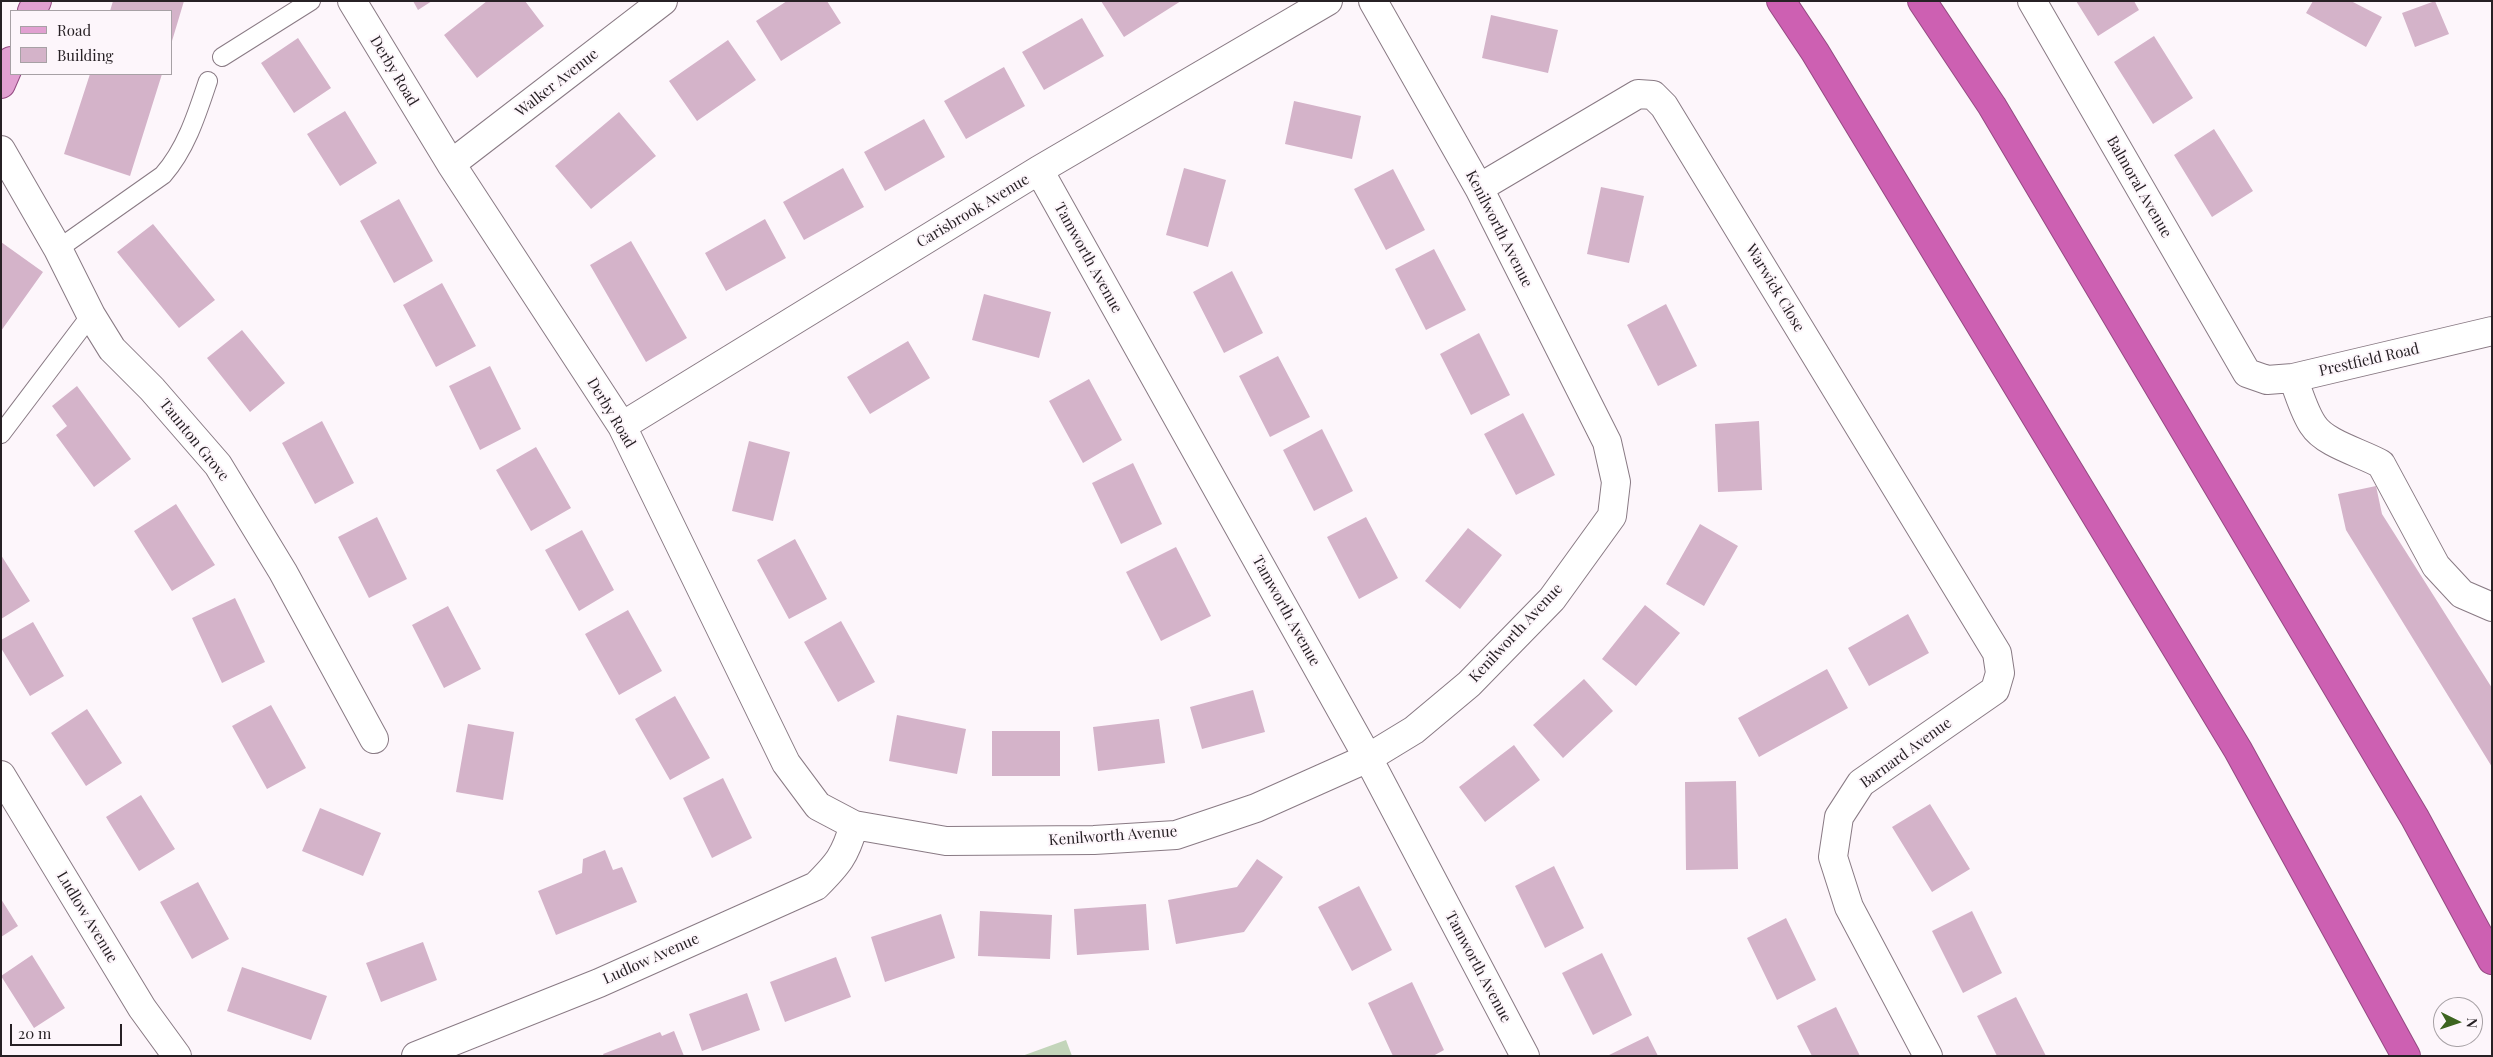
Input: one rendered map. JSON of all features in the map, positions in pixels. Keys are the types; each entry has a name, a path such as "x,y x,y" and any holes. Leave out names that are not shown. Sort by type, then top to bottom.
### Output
{"highway":[{"path":"1781,1 1815,52 2238,750 2406,1056"},
{"path":"1922,1 1992,106 2415,818 2492,960"}],"main road":[{"path":"1,84 10,63"}],"street":[{"name":"Derby Road","path":"352,1 451,164 622,426 786,763 818,806 854,825"},
{"name":"Walker Avenue","path":"451,164 663,1"},
{"name":"Carisbrook Avenue","path":"622,426 1039,170 1328,1"},
{"name":"Kenilworth Avenue","path":"854,825 946,842 1094,840 1176,835 1256,808 1368,758 1414,730 1469,684 1552,599 1612,516 1616,482 1607,442 1479,188 1373,1"},
{"name":"Balmoral Avenue","path":"2032,1 2247,373"},
{"name":"Warwick Close","path":"1479,188 1638,94 1653,94 1664,106 1997,653"},
{"name":"Taunton Grove","path":"1,150 58,249 90,315 112,349 152,389 218,465 283,572 374,740"},
{"name":"Tamworth Avenue","path":"1039,170 1368,758 1525,1056"},
{"name":"Prestfield Road","path":"2247,373 2268,380 2293,378 2492,331"},
{"path":"2293,378 2314,427 2339,445 2365,455 2381,464 2436,566 2462,594 2492,608"},
{"name":"Barnard Avenue","path":"1928,1056 1849,907 1832,857 1839,817 1861,783 1995,690 2000,673 1997,653"},
{"name":"Ludlow Avenue","path":"1,775 142,1008 177,1056"},
{"name":"Ludlow Avenue","path":"416,1056 599,983 816,886 839,864 848,845 854,825"}],"lane":[{"path":"222,57 311,1"},
{"path":"58,249 163,175 176,161 197,115 208,81"},
{"path":"1,434 90,315"}],"green space":[{"path":"1066,1040 1072,1056 1022,1056"}],"building":[{"path":"113,1 184,1 172,41 172,10 110,10"},
{"path":"413,1 432,1 418,10"},
{"path":"487,1 525,1 544,26 477,78 444,35"},
{"path":"787,1 827,1 841,23 781,61 756,21"},
{"path":"1101,1 1181,1 1124,37"},
{"path":"2076,1 2134,1 2139,10 2098,36"},
{"path":"2313,1 2351,1 2382,17 2366,47 2306,13"},
{"path":"2435,1 2449,34 2415,47 2402,13"},
{"path":"1491,15 1558,30 1548,73 1482,58"},
{"path":"1082,18 1104,56 1044,90 1022,52"},
{"path":"2154,36 2193,98 2153,124 2114,62"},
{"path":"298,38 331,88 294,113 261,63"},
{"path":"728,40 756,80 697,121 669,81"},
{"path":"1004,67 1025,106 966,139 944,101"},
{"path":"90,75 162,75 130,176 64,154"},
{"path":"1294,101 1361,116 1352,159 1285,144"},
{"path":"345,111 377,163 340,186 307,134"},
{"path":"619,112 656,156 591,209 555,166"},
{"path":"924,119 945,157 885,191 864,152"},
{"path":"2214,129 2253,191 2212,217 2174,155"},
{"path":"843,168 864,207 804,240 783,202"},
{"path":"1184,168 1226,180 1208,247 1166,235"},
{"path":"1393,169 1425,230 1386,250 1354,189"},
{"path":"1601,187 1644,196 1629,263 1587,254"},
{"path":"399,199 433,261 394,283 360,221"},
{"path":"765,219 786,258 726,291 705,253"},
{"path":"153,224 215,300 179,328 117,252"},
{"path":"631,241 687,338 646,362 590,265"},
{"path":"1,242 43,272 1,331"},
{"path":"1434,249 1466,310 1426,330 1395,269"},
{"path":"1232,271 1263,333 1224,353 1193,292"},
{"path":"442,283 476,346 436,367 403,305"},
{"path":"984,294 1051,312 1039,358 972,340"},
{"path":"1666,304 1697,366 1658,386 1627,325"},
{"path":"242,330 285,383 250,412 207,358"},
{"path":"1479,333 1510,395 1471,415 1440,354"},
{"path":"908,341 930,378 870,414 847,377"},
{"path":"1278,356 1310,417 1270,437 1239,376"},
{"path":"490,366 521,429 480,450 449,386"},
{"path":"1089,379 1122,440 1083,463 1049,401"},
{"path":"77,386 131,459 94,487 56,435 67,426 52,406"},
{"path":"1523,413 1555,475 1516,495 1484,434"},
{"path":"322,421 354,483 315,504 282,443"},
{"path":"1759,421 1762,490 1718,492 1715,424"},
{"path":"1322,429 1353,491 1314,511 1283,450"},
{"path":"749,441 790,452 773,521 732,511"},
{"path":"536,447 571,508 531,531 496,470"},
{"path":"1133,463 1162,524 1121,544 1092,483"},
{"path":"2376,486 2382,514 2492,688 2492,767 2346,530 2338,494"},
{"path":"176,504 215,565 172,591 134,531"},
{"path":"377,517 407,579 369,598 338,537"},
{"path":"1366,517 1398,578 1359,599 1327,537"},
{"path":"1700,524 1738,546 1704,606 1666,584"},
{"path":"1468,528 1502,555 1460,609 1425,581"},
{"path":"582,530 614,590 579,611 545,550"},
{"path":"795,539 827,599 789,619 757,560"},
{"path":"1176,547 1211,616 1161,641 1126,572"},
{"path":"1,555 30,601 1,619"},
{"path":"235,598 265,662 222,683 192,618"},
{"path":"1645,605 1680,633 1636,686 1602,659"},
{"path":"448,606 481,669 444,688 412,625"},
{"path":"628,610 662,671 619,695 585,634"},
{"path":"1908,614 1929,653 1869,686 1848,648"},
{"path":"841,621 875,682 838,702 804,642"},
{"path":"33,622 64,676 30,696 1,648 1,640"},
{"path":"1827,669 1848,708 1759,757 1738,718"},
{"path":"1584,679 1613,711 1563,758 1533,725"},
{"path":"1253,690 1265,732 1202,749 1190,707"},
{"path":"675,696 710,758 670,780 635,719"},
{"path":"271,705 306,768 267,789 232,726"},
{"path":"87,709 122,763 86,786 51,733"},
{"path":"897,715 966,729 957,774 889,761"},
{"path":"1159,719 1165,763 1098,771 1093,727"},
{"path":"468,724 514,732 503,800 456,792"},
{"path":"992,731 1060,731 1060,776 992,776"},
{"path":"1514,745 1540,780 1485,822 1459,787"},
{"path":"723,778 752,838 712,858 683,798"},
{"path":"1736,781 1738,869 1686,870 1685,782"},
{"path":"141,795 175,849 139,871 106,817"},
{"path":"1930,804 1970,869 1932,892 1892,827"},
{"path":"320,808 381,833 363,876 302,851"},
{"path":"605,850 613,870 622,867 637,902 556,935 538,891 582,873 583,859"},
{"path":"1257,859 1283,877 1244,932 1176,944 1168,900 1237,887"},
{"path":"1554,866 1584,928 1545,948 1515,886"},
{"path":"198,882 229,939 192,959 160,902"},
{"path":"1359,886 1392,950 1352,971 1318,907"},
{"path":"1,899 18,926 1,937"},
{"path":"1146,904 1149,950 1077,955 1074,909"},
{"path":"980,911 1052,915 1050,959 978,956"},
{"path":"1972,911 2002,973 1963,993 1932,931"},
{"path":"941,914 955,958 885,982 871,937"},
{"path":"1786,918 1816,980 1777,1000 1747,938"},
{"path":"423,942 437,980 381,1002 366,963"},
{"path":"1602,953 1632,1015 1593,1035 1562,973"},
{"path":"32,955 65,1008 34,1028 1,976"},
{"path":"836,957 851,997 785,1022 770,982"},
{"path":"242,967 327,996 311,1040 227,1011"},
{"path":"1412,982 1444,1050 1433,1056 1393,1056 1368,1003"},
{"path":"747,993 760,1030 702,1051 689,1014"},
{"path":"2016,997 2046,1056 1997,1056 1977,1016"},
{"path":"1836,1007 1860,1056 1812,1056 1797,1026"},
{"path":"674,1031 684,1056 604,1056 603,1054 660,1032 662,1036"},
{"path":"1648,1036 1658,1056 1607,1056"}]}
